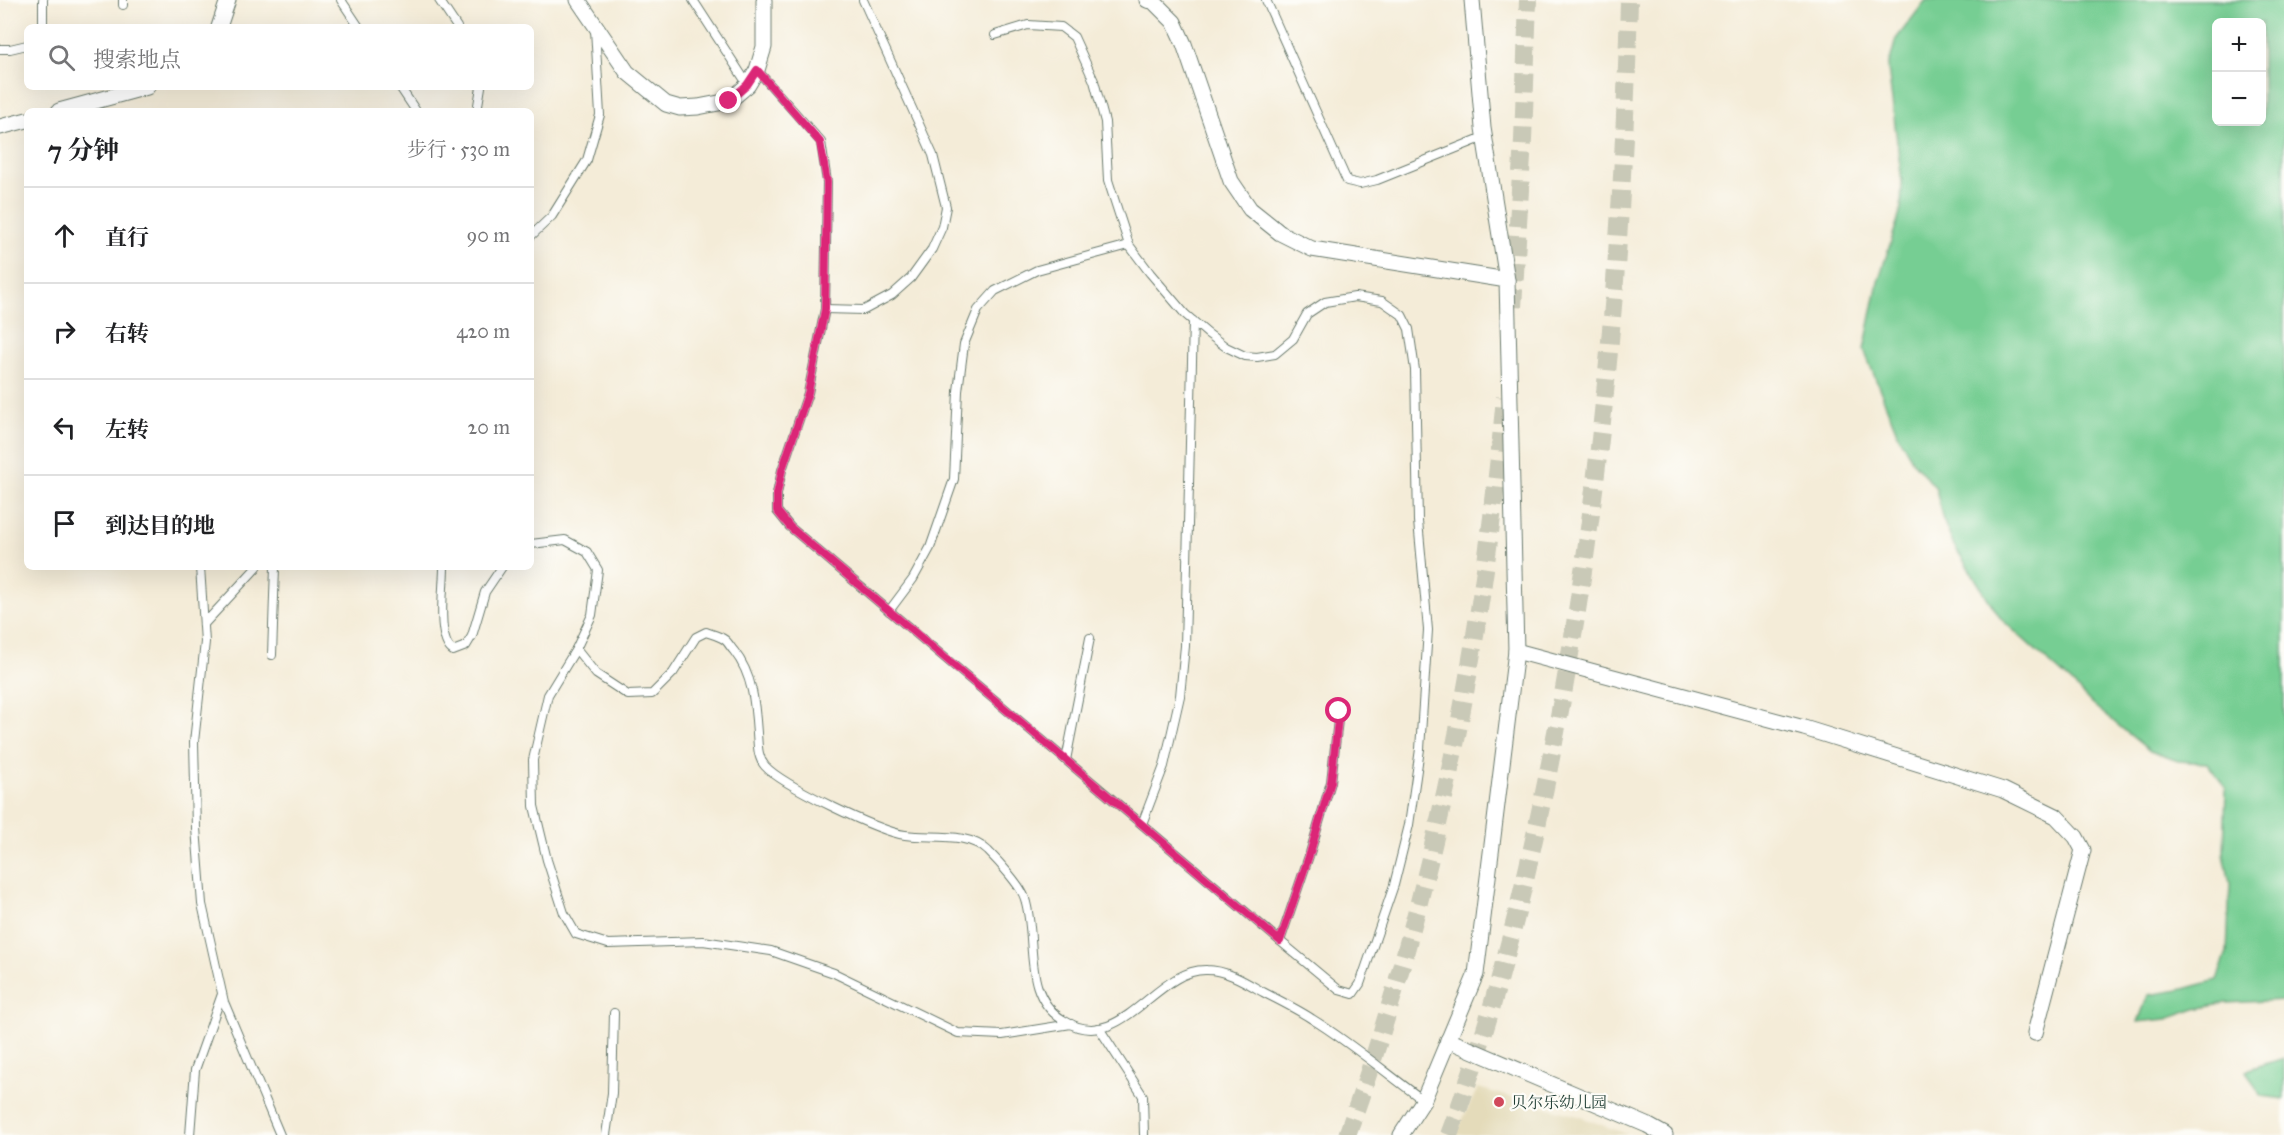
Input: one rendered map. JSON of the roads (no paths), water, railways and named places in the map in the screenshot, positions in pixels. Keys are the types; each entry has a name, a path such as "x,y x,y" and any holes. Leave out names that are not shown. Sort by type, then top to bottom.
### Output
{"street":[{"path":"220,24 228,0"},
{"path":"578,0 627,72 666,105 680,108 698,108 729,101 747,85 757,70 764,47 764,0"},
{"path":"1147,0 1153,2 1174,22 1184,44 1231,181 1250,209 1280,233 1312,249 1507,280"},
{"path":"1401,1135 1423,1100 1476,974 1516,651 1507,280 1484,137 1472,0"},
{"path":"69,108 136,90"},
{"path":"0,127 24,121"},
{"path":"1516,651 1804,728 2003,790 2056,816 2076,837 2083,850 2036,1033"},
{"path":"1448,1040 1647,1125 1665,1135"}],"lane":[{"path":"42,0 43,24"},
{"path":"341,0 357,24"},
{"path":"439,0 455,24"},
{"path":"693,0 747,85"},
{"path":"825,309 864,310 892,295 912,278 932,249 942,227 946,207 933,155 863,0"},
{"path":"1266,0 1347,181 1360,184 1377,180 1484,137"},
{"path":"534,233 552,216 587,160 600,115 594,24"},
{"path":"757,70 820,142 827,182 825,309 808,393 782,470 777,494 777,511 790,527 1280,941 1339,990 1353,994 1360,984 1394,885 1409,825 1420,749 1428,630 1418,521 1414,370 1409,328 1402,315 1382,301 1355,297 1325,302 1307,314 1293,339 1275,354 1245,356 1226,347 1193,321 1150,273 1129,245 1108,180 1104,122 1095,81 1074,37 1061,27 1028,26 995,35"},
{"path":"0,49 24,46"},
{"path":"402,90 414,108"},
{"path":"478,108 481,90"},
{"path":"889,611 913,579 930,548 954,479 958,391 964,344 978,310 995,291 1037,270 1129,245"},
{"path":"1142,824 1164,766 1180,696 1185,646 1193,321"},
{"path":"534,544 565,540 587,552 598,570 592,615 576,649 548,695 533,760 534,806 547,860 564,913 576,934 608,944 703,941 771,951 834,973 958,1033 1002,1035 1072,1024"},
{"path":"200,570 204,642 194,742 196,828 202,904 222,993 280,1135"},
{"path":"204,624 254,570"},
{"path":"272,655 275,570"},
{"path":"444,570 443,635 447,647 453,651 466,646 472,636 485,592 500,570"},
{"path":"576,649 596,674 635,696 652,694 673,673 696,637 706,632 725,640 743,662 754,696 758,756 765,766 786,782 881,828 904,835 968,840 987,850 1025,896 1029,915 1033,972 1040,993 1051,1011 1065,1022 1084,1028 1099,1028 1118,1023 1176,978 1207,969 1236,977 1313,1019 1423,1100"},
{"path":"1066,760 1090,638"},
{"path":"1280,941 1331,782 1339,711"},
{"path":"190,1135 195,1070 222,993"},
{"path":"606,1135 612,1093 614,1013"},
{"path":"1099,1028 1143,1096 1144,1135"}],"tunnel":[{"path":"1513,307 1523,140 1528,0"},
{"path":"1449,1135 1483,1036 1524,885 1546,783 1572,641 1598,459 1607,368 1622,184 1629,0"},
{"path":"1347,1135 1378,1045 1405,955 1450,771 1483,585 1505,397"}],"place":[{"name":"贝尔乐幼儿园","path":"1499,1102"}]}
